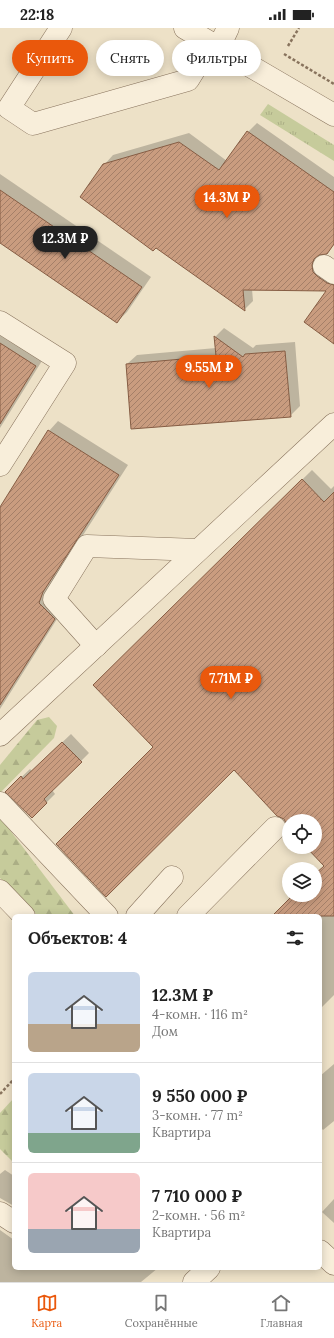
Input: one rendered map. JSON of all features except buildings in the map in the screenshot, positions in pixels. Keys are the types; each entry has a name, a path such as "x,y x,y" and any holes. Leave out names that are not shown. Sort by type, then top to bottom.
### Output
{"street":[{"path":"61,28 9,108 33,124 188,80 191,76"},
{"path":"185,28 206,40"},
{"path":"219,40 228,28"},
{"path":"261,72 334,115"},
{"path":"0,322 65,363 0,465"},
{"path":"0,736 334,424"},
{"path":"96,646 54,599 87,546 198,550"},
{"path":"0,803 105,914"},
{"path":"190,914 276,828"},
{"path":"139,914 172,877"},
{"path":"0,891 22,914"},
{"path":"0,1213 12,1221"},
{"path":"322,1253 334,1264"},
{"path":"194,1282 207,1270"}],"path":[{"path":"288,46 299,28"},
{"path":"284,54 334,84"},
{"path":"0,1094 12,1081"}],"green space":[{"path":"268,104 334,145 334,161 260,115"},
{"path":"49,717 57,726 54,738 0,793 0,765 37,720"},
{"path":"0,817 73,914 36,914 0,878"},
{"path":"12,1100 12,1161 0,1149 0,1113"}]}
